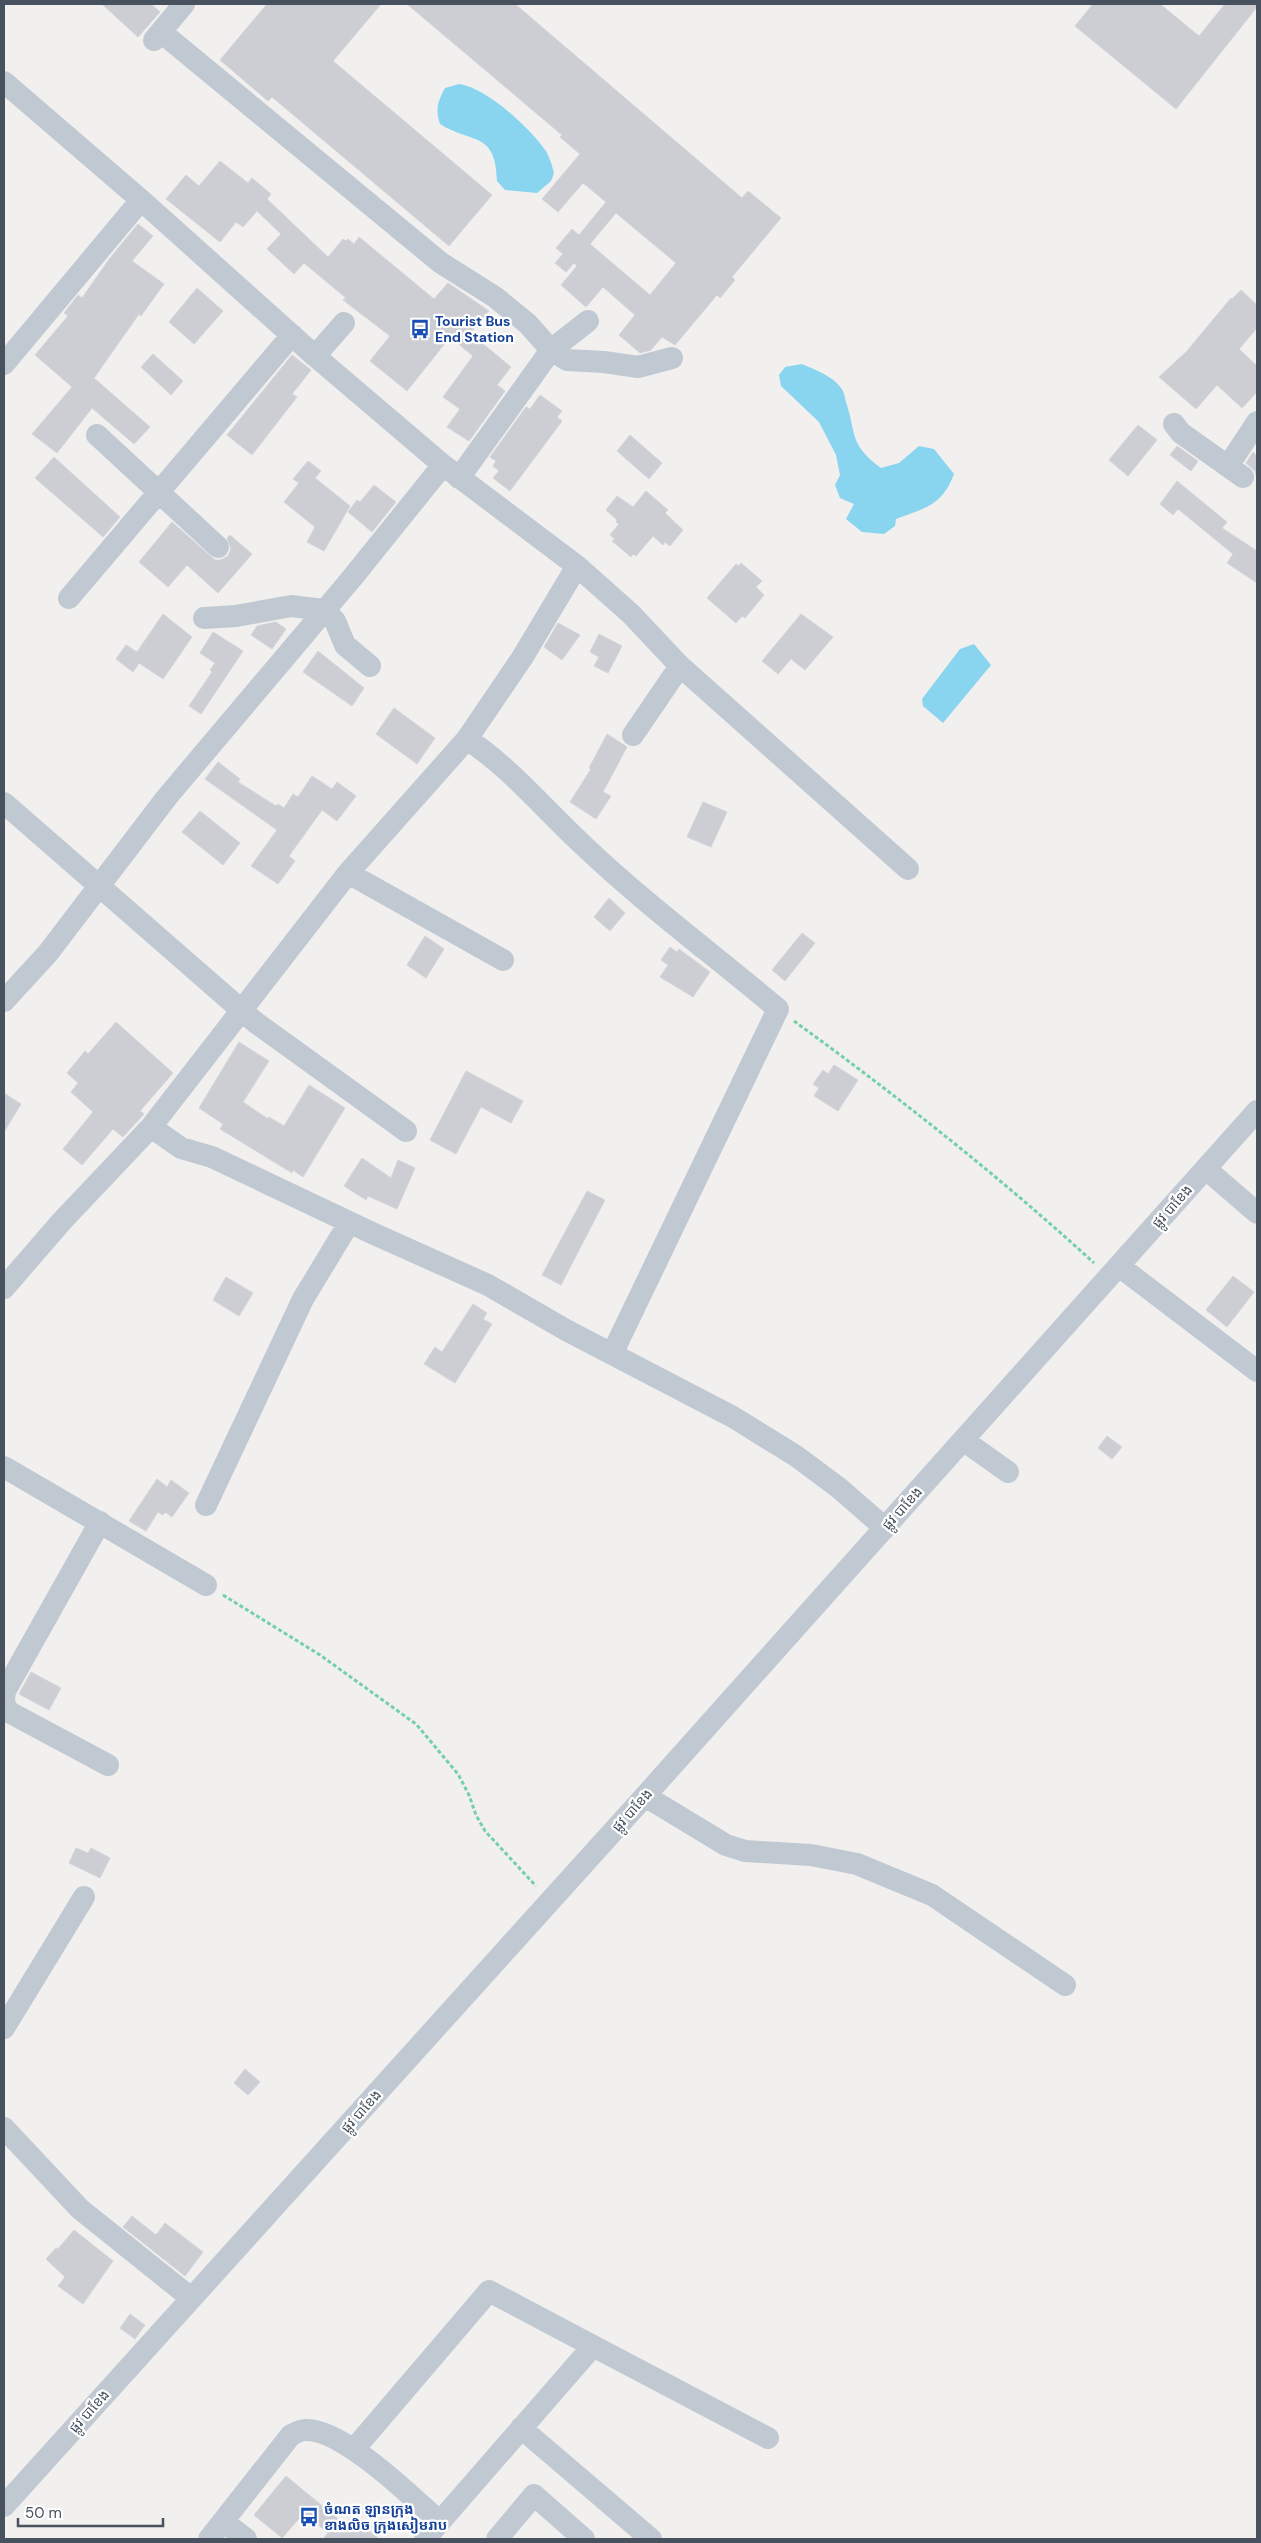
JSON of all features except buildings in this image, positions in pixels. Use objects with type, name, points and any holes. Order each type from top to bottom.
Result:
[{"type":"street","points":[[184,4],[158,36],[441,263],[495,297],[528,324],[551,350],[567,360],[604,362],[638,367],[672,358]]},
{"type":"street","points":[[4,82],[141,200],[315,356],[451,471],[577,566],[631,614],[680,666],[908,869]]},
{"type":"street","points":[[4,364],[141,200]]},
{"type":"street","points":[[4,1001],[48,953],[167,797],[324,610],[451,471],[551,350],[588,321]]},
{"type":"street","points":[[315,356],[344,323]]},
{"type":"street","points":[[69,598],[292,335]]},
{"type":"street","points":[[1174,424],[1181,433],[1235,472],[1257,422]]},
{"type":"street","points":[[97,435],[218,547]]},
{"type":"street","points":[[4,1288],[62,1221],[151,1126],[348,873],[467,740],[522,658],[577,566]]},
{"type":"street","points":[[204,618],[236,616],[291,606],[324,610],[334,621],[345,645],[370,666]]},
{"type":"street","points":[[633,735],[680,666]]},
{"type":"street","points":[[467,740],[513,774],[584,846],[778,1010],[612,1354]]},
{"type":"street","points":[[5,806],[99,885],[255,1022],[406,1131]]},
{"type":"street","points":[[348,873],[503,960]]},
{"type":"street","name":"ផ្លូវ បាខែង","points":[[4,2506],[645,1796],[1257,1111]]},
{"type":"street","points":[[151,1126],[181,1148],[220,1160],[349,1222],[488,1285],[766,1436],[839,1488],[885,1528]]},
{"type":"street","points":[[1206,1169],[1257,1213]]},
{"type":"street","points":[[206,1505],[303,1298],[349,1222]]},
{"type":"street","points":[[1114,1271],[1257,1371]]},
{"type":"street","points":[[963,1440],[1008,1472]]},
{"type":"street","points":[[4,1466],[206,1585]]},
{"type":"street","points":[[4,1699],[5,1691],[100,1522]]},
{"type":"street","points":[[4,1703],[9,1712],[108,1765]]},
{"type":"street","points":[[645,1796],[726,1845],[745,1851],[811,1855],[857,1864],[932,1895],[1065,1985]]},
{"type":"street","points":[[7,2017],[84,1897]]},
{"type":"street","points":[[4,2128],[80,2209],[191,2298]]},
{"type":"street","points":[[355,2448],[489,2291],[768,2438]]},
{"type":"street","points":[[425,2539],[593,2346]]},
{"type":"street","points":[[521,2428],[651,2539]]},
{"type":"street","points":[[209,2539],[291,2435],[305,2430],[355,2448],[440,2522]]},
{"type":"street","points":[[497,2539],[534,2494],[584,2539]]},
{"type":"street","points":[[224,2522],[246,2539]]},
{"type":"path","points":[[778,1010],[878,1083],[1114,1271]]},
{"type":"path","points":[[206,1585],[320,1655],[416,1724],[458,1774],[470,1796],[476,1815],[486,1831],[550,1901]]},
{"type":"water","points":[[459,84],[482,93],[507,110],[530,131],[546,151],[554,173],[551,181],[537,193],[505,190],[497,181],[496,165],[487,146],[480,141],[440,124],[438,119],[439,101],[445,88]]},
{"type":"water","points":[[802,364],[829,377],[842,389],[859,446],[881,468],[899,463],[919,446],[934,449],[954,474],[944,493],[924,508],[896,519],[895,526],[884,534],[862,532],[846,519],[854,504],[840,498],[835,485],[840,475],[836,455],[819,422],[781,386],[779,375],[785,367]]},
{"type":"water","points":[[974,644],[991,665],[943,723],[923,706],[922,699],[960,649]]},
{"type":"place","name":"Tourist Bus End Station","points":[[420,329]]},
{"type":"place","name":"ចំណត ឡានក្រុង ខាងលិច ក្រុងសៀមរាប","points":[[309,2517]]}]
